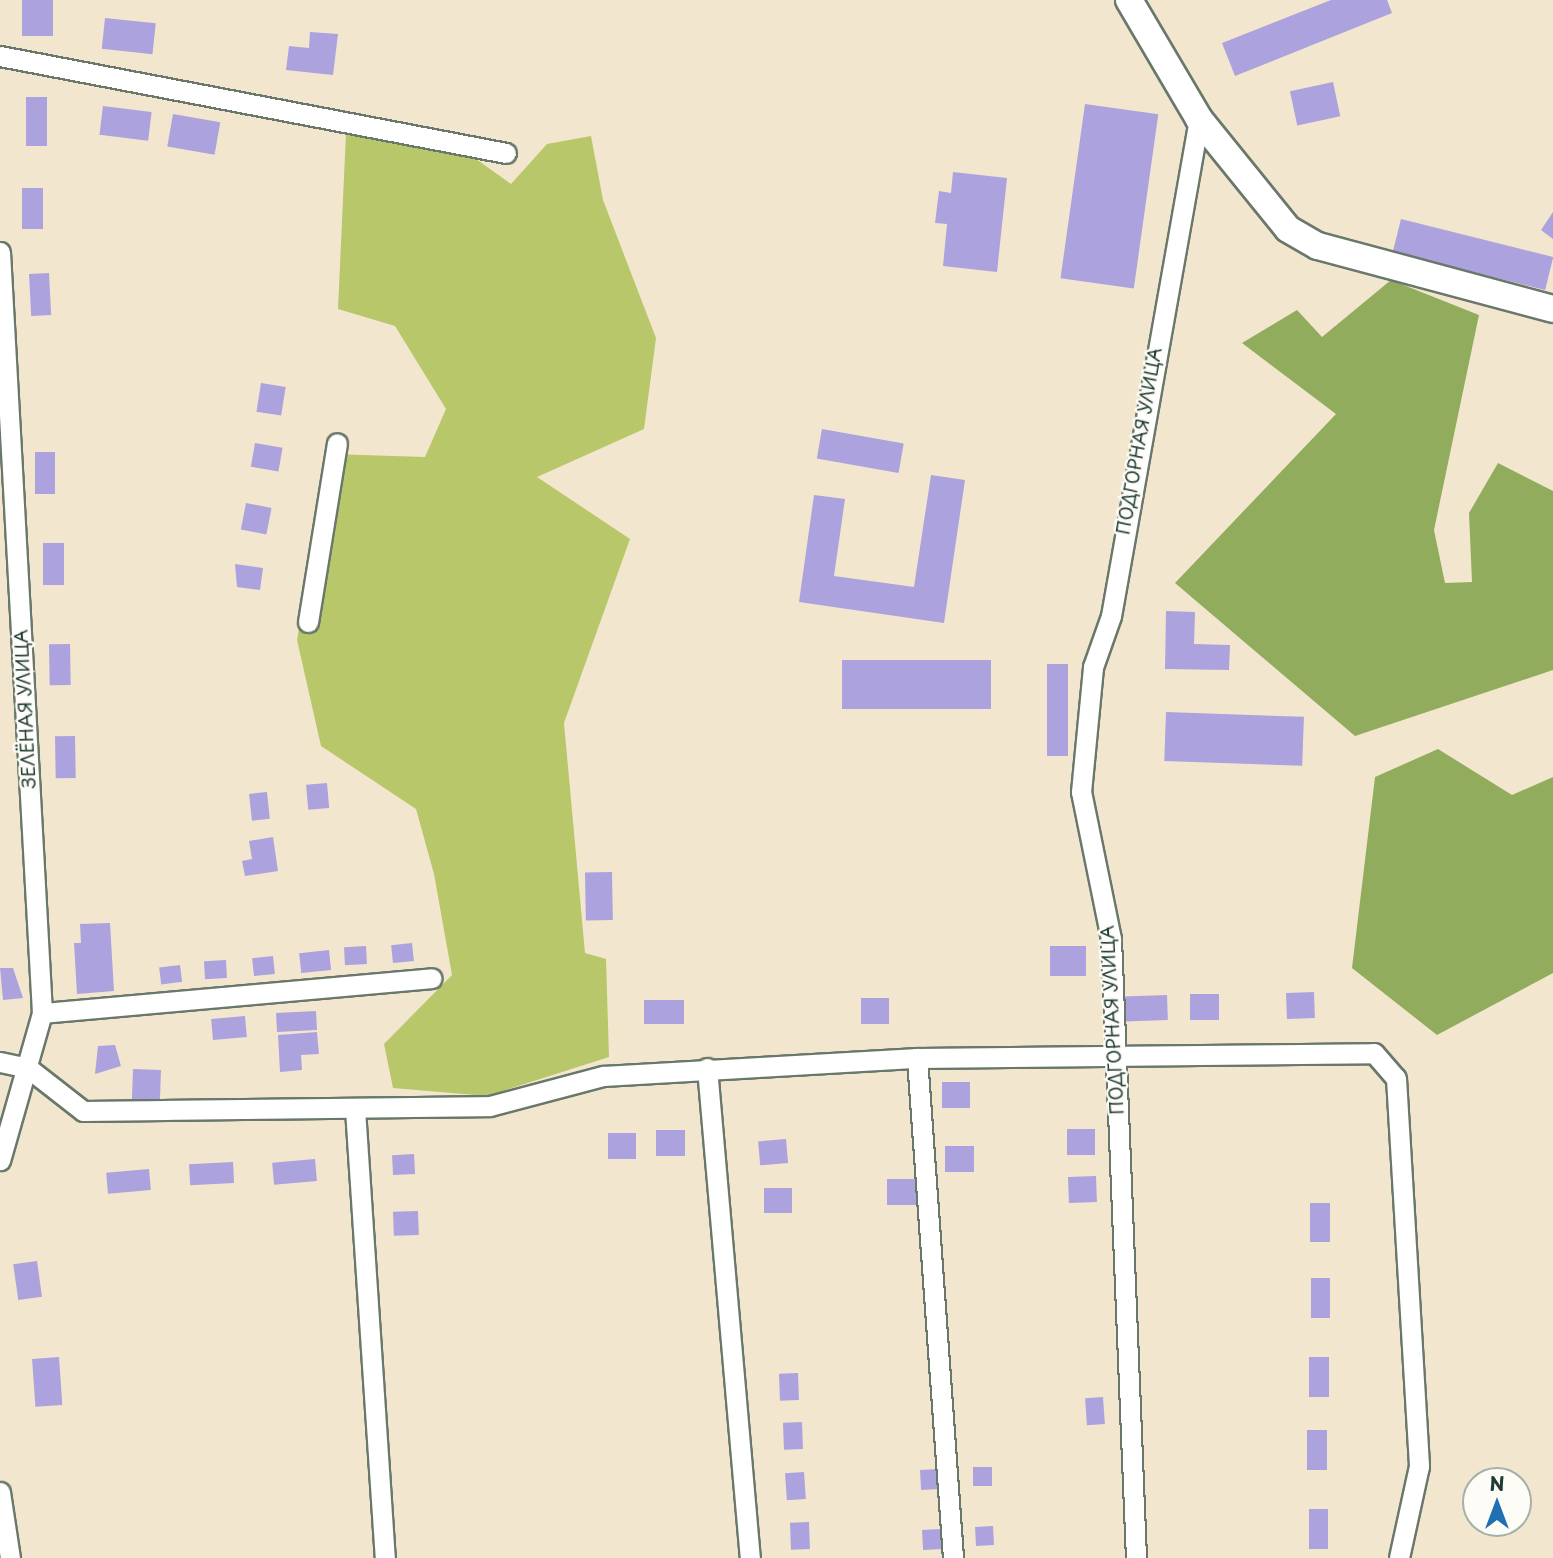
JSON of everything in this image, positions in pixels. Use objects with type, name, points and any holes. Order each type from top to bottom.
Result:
[{"type":"main road","points":[[1129,0],[1199,119],[1267,208],[1318,246],[1553,309]]},
{"type":"street","points":[[0,57],[506,153]]},
{"type":"street","name":"ПОДГОРНАЯ УЛИЦА","points":[[1136,1558],[1111,939],[1081,792],[1093,667],[1111,616],[1199,119]]},
{"type":"street","name":"ЗЕЛЁНАЯ УЛИЦА","points":[[0,252],[42,1013],[0,1160]]},
{"type":"street","points":[[307,622],[337,443]]},
{"type":"street","points":[[42,1013],[431,978]]},
{"type":"street","points":[[0,1062],[28,1068],[83,1111],[490,1106],[603,1076],[918,1058],[1114,1052],[1164,1058],[1353,1049],[1374,1053],[1396,1078],[1419,1466],[1399,1558]]},
{"type":"street","points":[[918,1058],[953,1558]]},
{"type":"street","points":[[707,1068],[750,1558]]},
{"type":"street","points":[[355,1109],[385,1558]]},
{"type":"street","points":[[0,1492],[10,1558]]},
{"type":"green space","points":[[346,133],[469,154],[511,184],[547,144],[591,136],[603,200],[656,338],[644,429],[537,477],[630,539],[564,723],[585,953],[606,959],[609,1057],[487,1096],[393,1088],[384,1044],[452,975],[434,874],[416,809],[321,746],[297,640],[331,454],[425,457],[446,409],[395,326],[338,309]]},
{"type":"green space","points":[[1391,280],[1479,315],[1434,530],[1445,583],[1472,582],[1469,513],[1498,463],[1553,491],[1553,670],[1355,736],[1175,583],[1336,414],[1242,343],[1297,310],[1322,337]]},
{"type":"green space","points":[[1438,749],[1512,795],[1553,777],[1553,973],[1437,1035],[1352,968],[1375,777]]},
{"type":"building","points":[[22,0],[53,0],[53,36],[22,36]]},
{"type":"building","points":[[1331,0],[1387,0],[1392,13],[1235,76],[1222,43]]},
{"type":"building","points":[[105,18],[156,23],[152,54],[102,49]]},
{"type":"building","points":[[310,32],[338,34],[333,75],[286,70],[289,46],[309,48]]},
{"type":"building","points":[[1333,82],[1340,116],[1297,125],[1290,91]]},
{"type":"building","points":[[26,97],[47,97],[47,146],[26,146]]},
{"type":"building","points":[[1085,104],[1158,114],[1134,289],[1061,278]]},
{"type":"building","points":[[103,106],[152,112],[148,141],[99,135]]},
{"type":"building","points":[[173,114],[220,122],[215,155],[167,146]]},
{"type":"building","points":[[953,172],[1007,178],[997,272],[943,266],[947,224],[935,223],[939,191],[951,193]]},
{"type":"building","points":[[22,188],[43,188],[43,229],[22,229]]},
{"type":"building","points":[[1553,212],[1553,239],[1541,230]]},
{"type":"building","points":[[1401,219],[1553,257],[1545,290],[1393,252]]},
{"type":"building","points":[[49,273],[51,315],[31,316],[29,274]]},
{"type":"building","points":[[261,383],[286,387],[281,416],[256,412]]},
{"type":"building","points":[[822,429],[904,443],[899,473],[817,459]]},
{"type":"building","points":[[255,443],[283,448],[278,471],[251,467]]},
{"type":"building","points":[[35,452],[55,452],[55,494],[35,494]]},
{"type":"building","points":[[931,475],[965,480],[944,623],[799,602],[814,495],[845,499],[834,576],[914,587]]},
{"type":"building","points":[[246,503],[272,508],[266,534],[241,530]]},
{"type":"building","points":[[43,543],[64,543],[64,585],[43,585]]},
{"type":"building","points":[[235,564],[263,568],[260,590],[237,587]]},
{"type":"building","points":[[1166,611],[1195,612],[1194,644],[1230,645],[1229,670],[1165,669]]},
{"type":"building","points":[[49,644],[70,644],[71,685],[50,685]]},
{"type":"building","points":[[842,660],[991,660],[991,709],[842,709]]},
{"type":"building","points":[[1047,664],[1068,664],[1068,756],[1047,756]]},
{"type":"building","points":[[1166,712],[1304,717],[1302,766],[1164,761]]},
{"type":"building","points":[[55,736],[75,736],[76,778],[56,778]]},
{"type":"building","points":[[327,783],[329,808],[308,810],[306,785]]},
{"type":"building","points":[[267,792],[270,819],[252,821],[249,794]]},
{"type":"building","points":[[273,837],[278,871],[245,876],[242,861],[252,859],[249,841]]},
{"type":"building","points":[[585,872],[612,872],[613,920],[586,920]]},
{"type":"building","points":[[110,923],[114,991],[77,994],[74,943],[81,943],[80,924]]},
{"type":"building","points":[[412,943],[414,961],[393,963],[391,945]]},
{"type":"building","points":[[366,946],[367,964],[345,965],[344,947]]},
{"type":"building","points":[[1050,946],[1086,946],[1086,976],[1050,976]]},
{"type":"building","points":[[329,950],[331,970],[301,973],[299,953]]},
{"type":"building","points":[[273,956],[275,974],[254,976],[252,958]]},
{"type":"building","points":[[226,960],[227,978],[205,979],[204,961]]},
{"type":"building","points":[[180,965],[182,982],[161,984],[159,968]]},
{"type":"building","points":[[0,968],[13,968],[23,998],[3,1000]]},
{"type":"building","points":[[1314,992],[1315,1018],[1287,1019],[1286,993]]},
{"type":"building","points":[[1190,994],[1219,994],[1219,1020],[1190,1020]]},
{"type":"building","points":[[1167,995],[1168,1020],[1125,1021],[1124,997]]},
{"type":"building","points":[[861,998],[889,998],[889,1024],[861,1024]]},
{"type":"building","points":[[644,1000],[684,1000],[684,1024],[644,1024]]},
{"type":"building","points":[[316,1011],[317,1030],[277,1032],[276,1013]]},
{"type":"building","points":[[245,1016],[247,1037],[213,1040],[211,1019]]},
{"type":"building","points":[[317,1032],[319,1054],[301,1055],[302,1070],[280,1072],[278,1035]]},
{"type":"building","points":[[115,1045],[121,1066],[95,1074],[98,1046]]},
{"type":"building","points":[[133,1069],[161,1070],[160,1100],[132,1099]]},
{"type":"building","points":[[942,1082],[970,1082],[970,1108],[942,1108]]},
{"type":"building","points":[[1067,1129],[1095,1129],[1095,1155],[1067,1155]]},
{"type":"building","points":[[656,1130],[685,1130],[685,1156],[656,1156]]},
{"type":"building","points":[[608,1133],[636,1133],[636,1159],[608,1159]]},
{"type":"building","points":[[786,1139],[788,1163],[760,1165],[758,1141]]},
{"type":"building","points":[[945,1146],[974,1146],[974,1172],[945,1172]]},
{"type":"building","points":[[414,1154],[415,1174],[393,1175],[392,1155]]},
{"type":"building","points":[[315,1159],[317,1181],[274,1185],[272,1163]]},
{"type":"building","points":[[233,1162],[234,1183],[190,1185],[189,1164]]},
{"type":"building","points":[[149,1169],[151,1190],[108,1194],[106,1173]]},
{"type":"building","points":[[1096,1176],[1097,1202],[1069,1203],[1068,1177]]},
{"type":"building","points":[[887,1179],[916,1179],[916,1205],[887,1205]]},
{"type":"building","points":[[764,1188],[792,1188],[792,1213],[764,1213]]},
{"type":"building","points":[[1310,1203],[1330,1203],[1330,1242],[1310,1242]]},
{"type":"building","points":[[418,1211],[419,1235],[394,1236],[393,1212]]},
{"type":"building","points":[[37,1261],[42,1297],[18,1300],[13,1264]]},
{"type":"building","points":[[1311,1278],[1330,1278],[1330,1318],[1311,1318]]},
{"type":"building","points":[[59,1357],[62,1405],[35,1407],[32,1359]]},
{"type":"building","points":[[1309,1357],[1329,1357],[1329,1397],[1309,1397]]},
{"type":"building","points":[[798,1373],[799,1400],[780,1401],[779,1374]]},
{"type":"building","points":[[1103,1397],[1105,1424],[1087,1425],[1085,1398]]},
{"type":"building","points":[[802,1422],[803,1449],[784,1450],[783,1423]]},
{"type":"building","points":[[1307,1430],[1327,1430],[1327,1470],[1307,1470]]},
{"type":"building","points":[[973,1467],[992,1467],[992,1486],[973,1486]]},
{"type":"building","points":[[939,1469],[940,1489],[921,1490],[920,1470]]},
{"type":"building","points":[[804,1472],[806,1499],[787,1500],[785,1473]]},
{"type":"building","points":[[1309,1509],[1328,1509],[1328,1549],[1309,1549]]},
{"type":"building","points":[[809,1522],[810,1549],[791,1550],[790,1523]]},
{"type":"building","points":[[993,1526],[994,1545],[976,1546],[975,1527]]},
{"type":"building","points":[[941,1529],[942,1549],[923,1550],[922,1530]]}]
